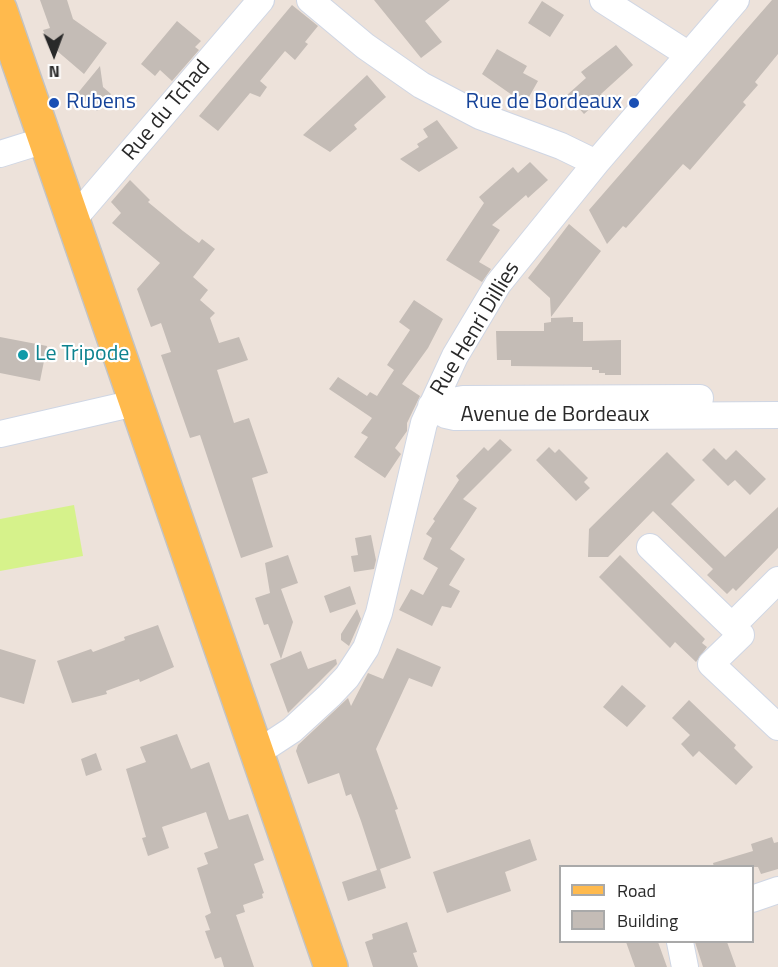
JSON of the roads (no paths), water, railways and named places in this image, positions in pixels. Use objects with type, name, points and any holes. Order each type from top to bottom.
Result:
[{"type":"main road","points":[[0,9],[331,967]]},
{"type":"street","name":"Rue du Tchad","points":[[72,221],[261,0]]},
{"type":"street","points":[[310,0],[365,46],[421,85],[480,116],[570,150],[596,164]]},
{"type":"street","points":[[603,0],[689,55]]},
{"type":"street","name":"Rue Henri Dillies","points":[[257,753],[292,730],[329,696],[347,676],[366,648],[380,613],[415,454],[431,406],[459,348],[498,284],[596,164],[736,0]]},
{"type":"street","points":[[0,154],[45,140]]},
{"type":"street","name":"Avenue de Bordeaux","points":[[431,406],[463,399],[778,398]]},
{"type":"street","points":[[0,434],[135,403]]},
{"type":"street","name":"Avenue de Bordeaux","points":[[431,406],[446,415],[455,417],[778,415]]},
{"type":"street","points":[[650,547],[741,635],[711,664],[778,727]]},
{"type":"street","points":[[732,626],[778,580]]},
{"type":"street","points":[[754,899],[778,890]]},
{"type":"street","points":[[680,943],[685,967]]},
{"type":"place","name":"Rubens","points":[[54,103]]},
{"type":"place","name":"Rue de Bordeaux","points":[[634,103]]},
{"type":"place","name":"Le Tripode","points":[[23,355]]}]
